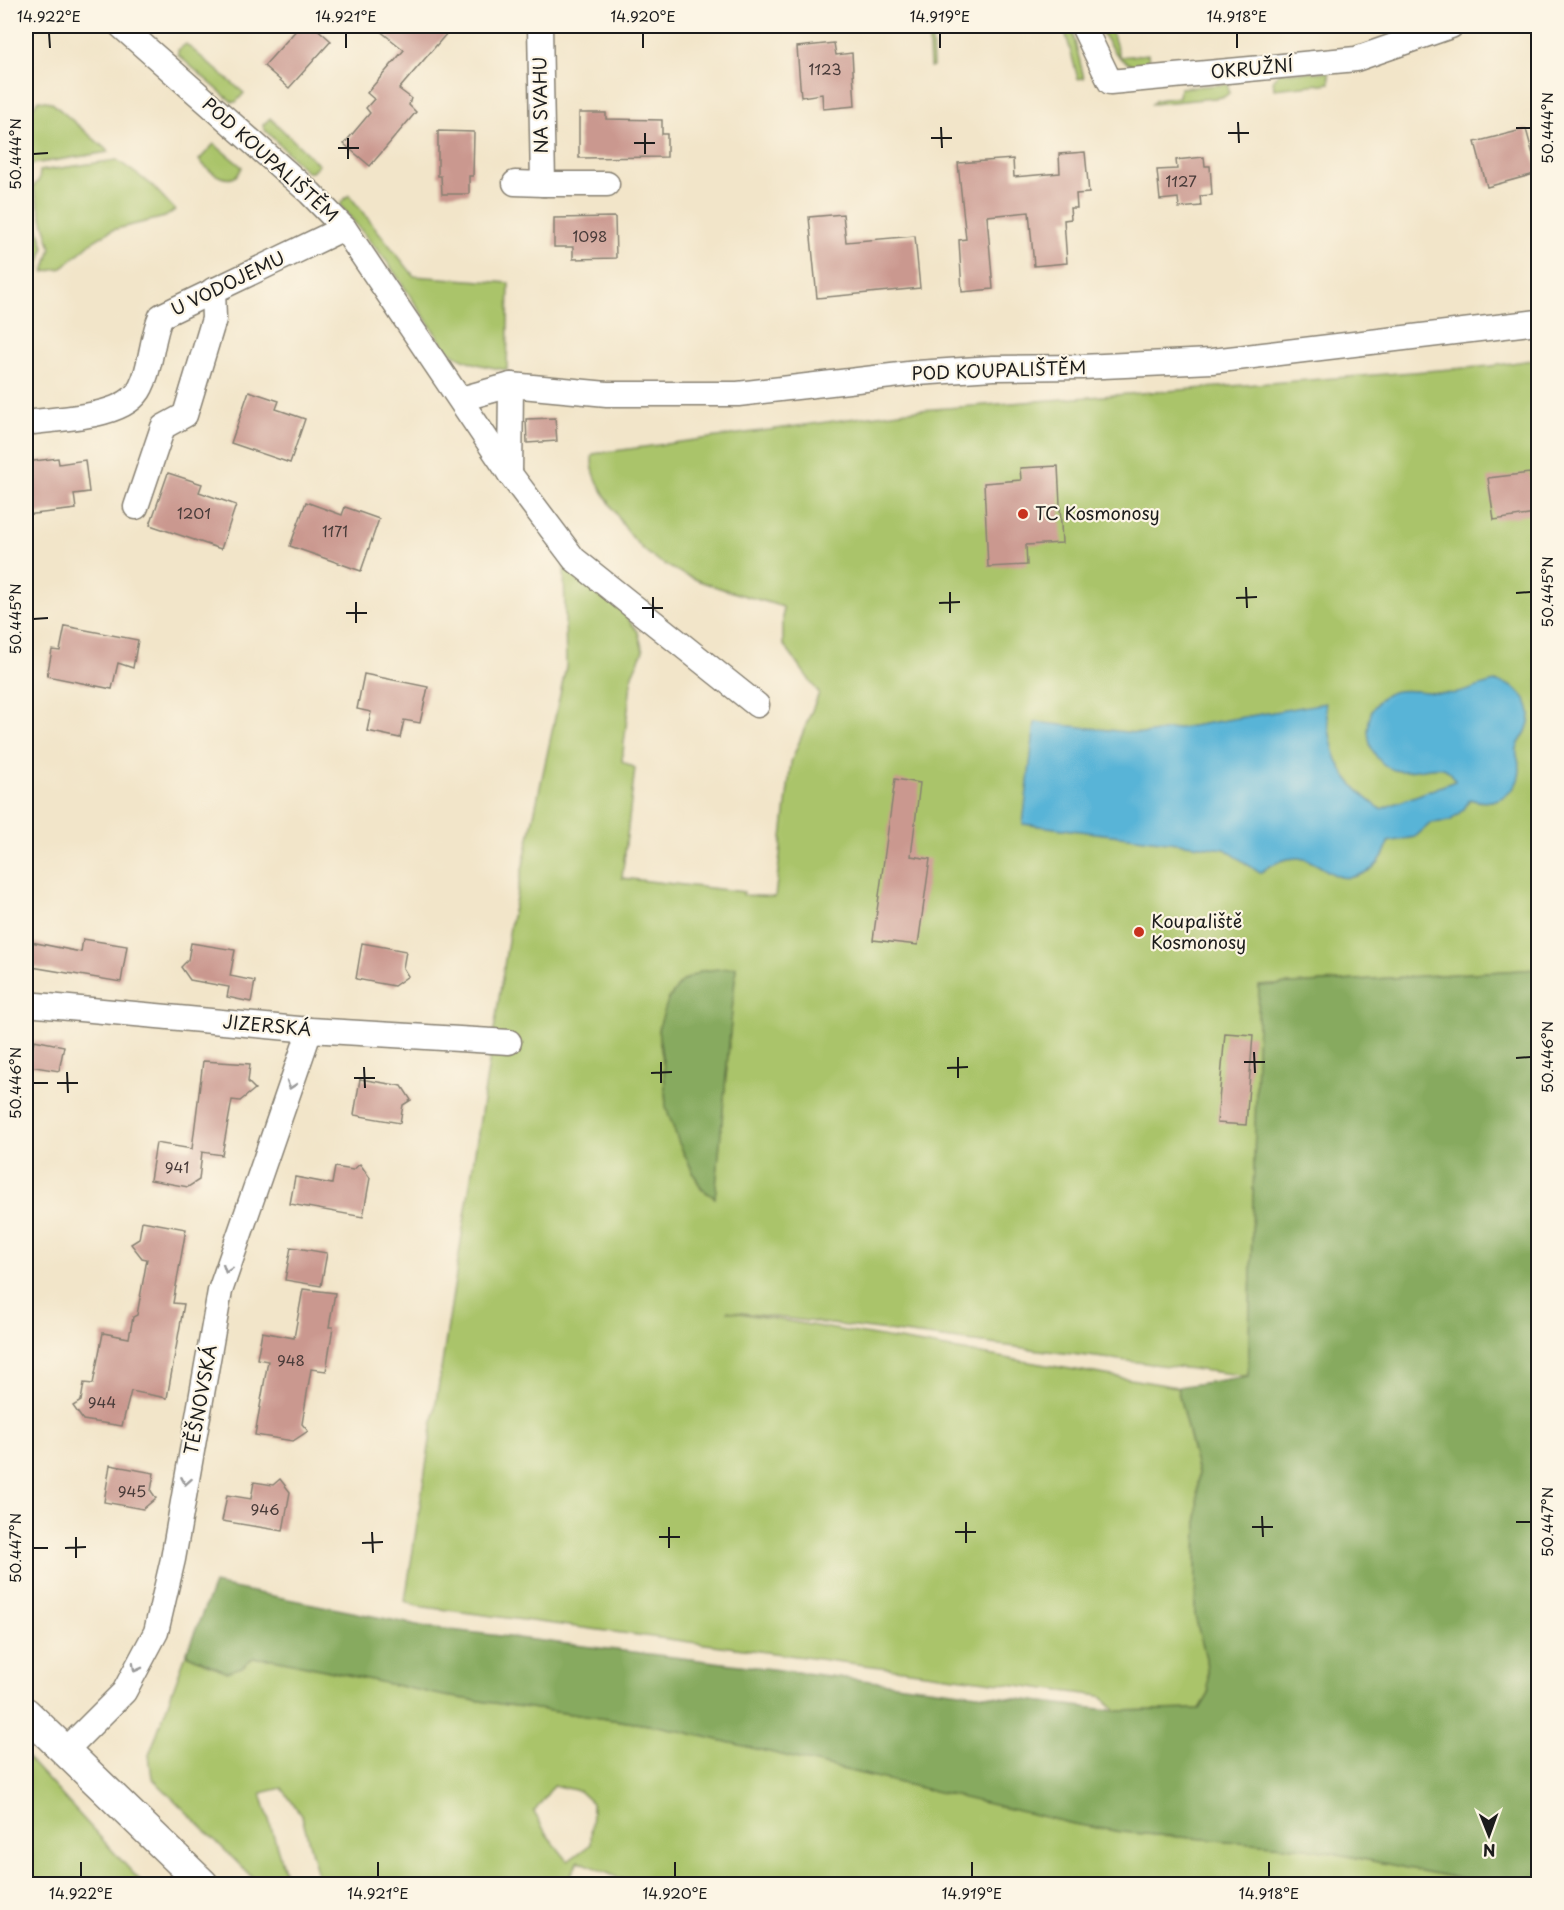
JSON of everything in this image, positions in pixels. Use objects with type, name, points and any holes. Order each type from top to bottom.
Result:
[{"type":"street","name":"POD KOUPALIŠTĚM","points":[[121,26],[310,193],[344,228],[510,474],[574,560],[757,705]]},
{"type":"street","name":"NA SVAHU","points":[[540,26],[543,184]]},
{"type":"street","name":"OKRUŽNÍ","points":[[1083,26],[1110,82],[1356,59],[1451,26]]},
{"type":"street","points":[[515,183],[607,184]]},
{"type":"street","name":"U VODOJEMU","points":[[26,423],[108,411],[126,404],[142,387],[155,329],[161,316],[344,228]]},
{"type":"street","points":[[136,507],[163,427],[185,415],[214,319],[213,290]]},
{"type":"street","name":"POD KOUPALIŠTĚM","points":[[461,399],[511,385],[607,394],[738,394],[917,373],[993,368],[1081,368],[1212,361],[1539,322]]},
{"type":"street","points":[[510,474],[511,385]]},
{"type":"street","name":"JIZERSKÁ","points":[[26,1004],[310,1030],[508,1042]]},
{"type":"street","name":"TĚŠNOVSKÁ","points":[[65,1751],[124,1692],[156,1632],[173,1559],[220,1291],[310,1030]]},
{"type":"street","points":[[26,1713],[203,1884]]},
{"type":"green space","points":[[928,26],[1071,26],[1084,78],[1078,79],[1064,27],[932,32],[933,67],[930,67]]},
{"type":"green space","points":[[1098,26],[1110,26],[1120,57],[1148,54],[1150,68],[1123,61],[1113,50]]},
{"type":"green space","points":[[186,44],[244,93],[236,102],[232,102],[178,55],[178,50]]},
{"type":"green space","points":[[1280,72],[1329,72],[1330,83],[1274,89],[1273,79]]},
{"type":"green space","points":[[1228,84],[1229,93],[1224,97],[1152,104],[1156,100],[1179,97],[1180,88]]},
{"type":"green space","points":[[39,100],[51,102],[109,152],[26,165],[26,114]]},
{"type":"green space","points":[[270,118],[319,165],[312,172],[307,172],[264,129],[263,125]]},
{"type":"green space","points":[[214,144],[242,167],[233,178],[215,174],[199,160]]},
{"type":"green space","points":[[117,160],[152,185],[175,210],[165,217],[112,230],[92,242],[62,268],[44,272],[51,248],[33,187],[39,180],[40,171]]},
{"type":"green space","points":[[26,188],[44,247],[37,274],[26,276]]},
{"type":"green space","points":[[349,195],[414,276],[509,283],[507,370],[465,360],[444,346],[388,263],[341,206],[341,202]]},
{"type":"green space","points":[[1538,359],[1538,969],[1259,986],[1248,1376],[727,1311],[1177,1387],[1198,1473],[1195,1616],[1206,1658],[1209,1694],[1200,1709],[1117,1711],[1100,1696],[417,1606],[405,1601],[511,921],[566,667],[564,564],[623,612],[638,632],[643,651],[632,675],[622,761],[635,768],[622,878],[744,892],[743,895],[775,897],[791,762],[819,693],[783,644],[783,607],[697,580],[650,555],[631,536],[603,493],[594,470],[593,454],[907,411],[1491,366]],"holes":[[[736,967],[715,1198],[701,1189],[679,1143],[666,1107],[664,1068],[658,1030]]]},
{"type":"green space","points":[[736,967],[715,1198],[701,1188],[679,1143],[666,1107],[664,1068],[658,1030],[668,1000],[681,982],[701,971]]},
{"type":"green space","points":[[1538,969],[1538,1884],[1487,1884],[1308,1848],[1122,1832],[1074,1824],[663,1727],[445,1696],[274,1659],[253,1658],[242,1667],[227,1672],[186,1654],[214,1584],[427,1627],[1117,1711],[1200,1709],[1209,1694],[1206,1658],[1195,1616],[1198,1473],[1177,1387],[1248,1376],[1259,986]]},
{"type":"green space","points":[[186,1654],[227,1670],[244,1665],[253,1658],[274,1659],[445,1696],[663,1727],[1074,1824],[1122,1832],[1308,1848],[1487,1884],[633,1884],[579,1861],[565,1884],[320,1884],[302,1816],[282,1788],[261,1793],[288,1884],[259,1884],[152,1778],[149,1755]],"holes":[[[554,1785],[579,1791],[592,1803],[591,1844],[568,1861],[547,1835],[534,1812]]]},
{"type":"green space","points":[[26,1756],[143,1884],[26,1884]]},
{"type":"water","points":[[1497,682],[1519,692],[1528,704],[1530,712],[1527,729],[1517,749],[1519,777],[1510,792],[1487,802],[1470,799],[1464,809],[1450,821],[1431,823],[1415,837],[1388,842],[1378,863],[1372,869],[1356,876],[1347,878],[1339,876],[1309,860],[1299,858],[1278,862],[1260,873],[1225,849],[1023,824],[1035,722],[1145,734],[1325,703],[1334,751],[1339,764],[1354,786],[1381,809],[1455,781],[1449,771],[1440,768],[1393,770],[1382,763],[1372,749],[1368,731],[1371,713],[1378,701],[1387,694],[1398,691],[1457,693]]},
{"type":"building","points":[[300,26],[314,26],[331,41],[289,88],[264,66]]},
{"type":"building","points":[[374,26],[453,26],[399,89],[411,98],[409,105],[416,112],[370,166],[344,144],[370,113],[366,108],[374,99],[367,93],[404,50]]},
{"type":"building","points":[[834,43],[836,55],[852,53],[855,106],[823,109],[822,94],[801,97],[797,47]]},
{"type":"building","points":[[579,113],[606,113],[606,119],[662,120],[662,134],[667,134],[667,157],[579,158]]},
{"type":"building","points":[[1526,129],[1538,173],[1487,187],[1475,142]]},
{"type":"building","points":[[438,131],[474,132],[473,176],[469,176],[469,194],[442,194],[441,176],[438,176]]},
{"type":"building","points":[[1085,152],[1089,193],[1076,194],[1077,208],[1070,208],[1071,219],[1064,220],[1067,263],[1034,266],[1029,212],[987,216],[993,289],[962,292],[959,240],[966,239],[958,163],[1013,159],[1014,177],[1060,173],[1059,154]]},
{"type":"building","points":[[1204,157],[1205,166],[1210,166],[1212,195],[1200,196],[1201,206],[1179,208],[1178,198],[1160,200],[1157,170],[1177,169],[1176,160]]},
{"type":"building","points":[[843,214],[846,242],[915,236],[920,288],[817,298],[809,217]]},
{"type":"building","points":[[615,217],[616,258],[573,259],[573,247],[554,247],[554,218]]},
{"type":"building","points":[[249,391],[279,401],[276,409],[305,419],[290,463],[231,443]]},
{"type":"building","points":[[555,418],[557,441],[527,443],[526,419]]},
{"type":"building","points":[[58,458],[59,464],[85,460],[89,492],[74,494],[76,509],[26,515],[26,462]]},
{"type":"building","name":"TC Kosmonosy","points":[[1058,466],[1062,543],[1026,545],[1027,565],[988,567],[984,483],[1021,480],[1020,468]]},
{"type":"building","points":[[168,473],[202,484],[199,492],[236,505],[221,549],[150,525]]},
{"type":"building","points":[[1530,473],[1535,514],[1494,520],[1488,478]]},
{"type":"building","points":[[306,502],[342,515],[345,507],[379,519],[361,571],[290,546]]},
{"type":"building","points":[[65,626],[138,640],[133,668],[118,663],[112,689],[47,676],[52,650],[60,651]]},
{"type":"building","points":[[364,674],[428,687],[420,723],[404,720],[400,738],[367,731],[371,712],[357,709]]},
{"type":"building","points":[[895,779],[920,783],[911,856],[930,859],[918,945],[873,940]]},
{"type":"building","points":[[83,939],[127,946],[121,982],[26,966],[26,941],[81,952]]},
{"type":"building","points":[[191,943],[235,950],[230,976],[255,981],[251,1002],[227,997],[229,987],[190,980],[181,967],[188,960]]},
{"type":"building","points":[[362,943],[406,951],[403,968],[408,976],[394,986],[356,979]]},
{"type":"building","points":[[1225,1033],[1253,1035],[1246,1125],[1217,1123]]},
{"type":"building","points":[[34,1040],[64,1046],[59,1071],[29,1066]]},
{"type":"building","points":[[203,1061],[250,1064],[248,1082],[255,1089],[240,1101],[232,1100],[222,1155],[202,1152],[199,1180],[188,1187],[150,1180],[156,1143],[192,1149]]},
{"type":"building","points":[[360,1079],[402,1086],[411,1100],[403,1105],[400,1123],[354,1115]]},
{"type":"building","points":[[360,1164],[370,1178],[363,1217],[290,1204],[295,1177],[332,1184],[335,1167],[353,1170]]},
{"type":"building","points":[[142,1221],[186,1229],[173,1303],[184,1304],[167,1398],[131,1391],[122,1426],[83,1420],[73,1406],[81,1401],[84,1383],[93,1384],[103,1333],[129,1338],[133,1317],[137,1315],[147,1259],[142,1258],[131,1244],[139,1239]]},
{"type":"building","points":[[291,1247],[327,1253],[321,1286],[285,1280]]},
{"type":"building","points":[[303,1289],[335,1293],[329,1327],[333,1327],[326,1371],[311,1369],[302,1424],[308,1431],[293,1441],[255,1435],[268,1361],[257,1359],[262,1332],[294,1338]]},
{"type":"building","points":[[110,1465],[154,1473],[151,1491],[156,1498],[143,1509],[104,1502]]},
{"type":"building","points":[[280,1479],[290,1492],[283,1531],[222,1521],[227,1495],[251,1499],[254,1482],[273,1485]]},
{"type":"place","name":"TC Kosmonosy","points":[[1023,514]]},
{"type":"place","name":"Koupaliště Kosmonosy","points":[[1139,932]]}]
